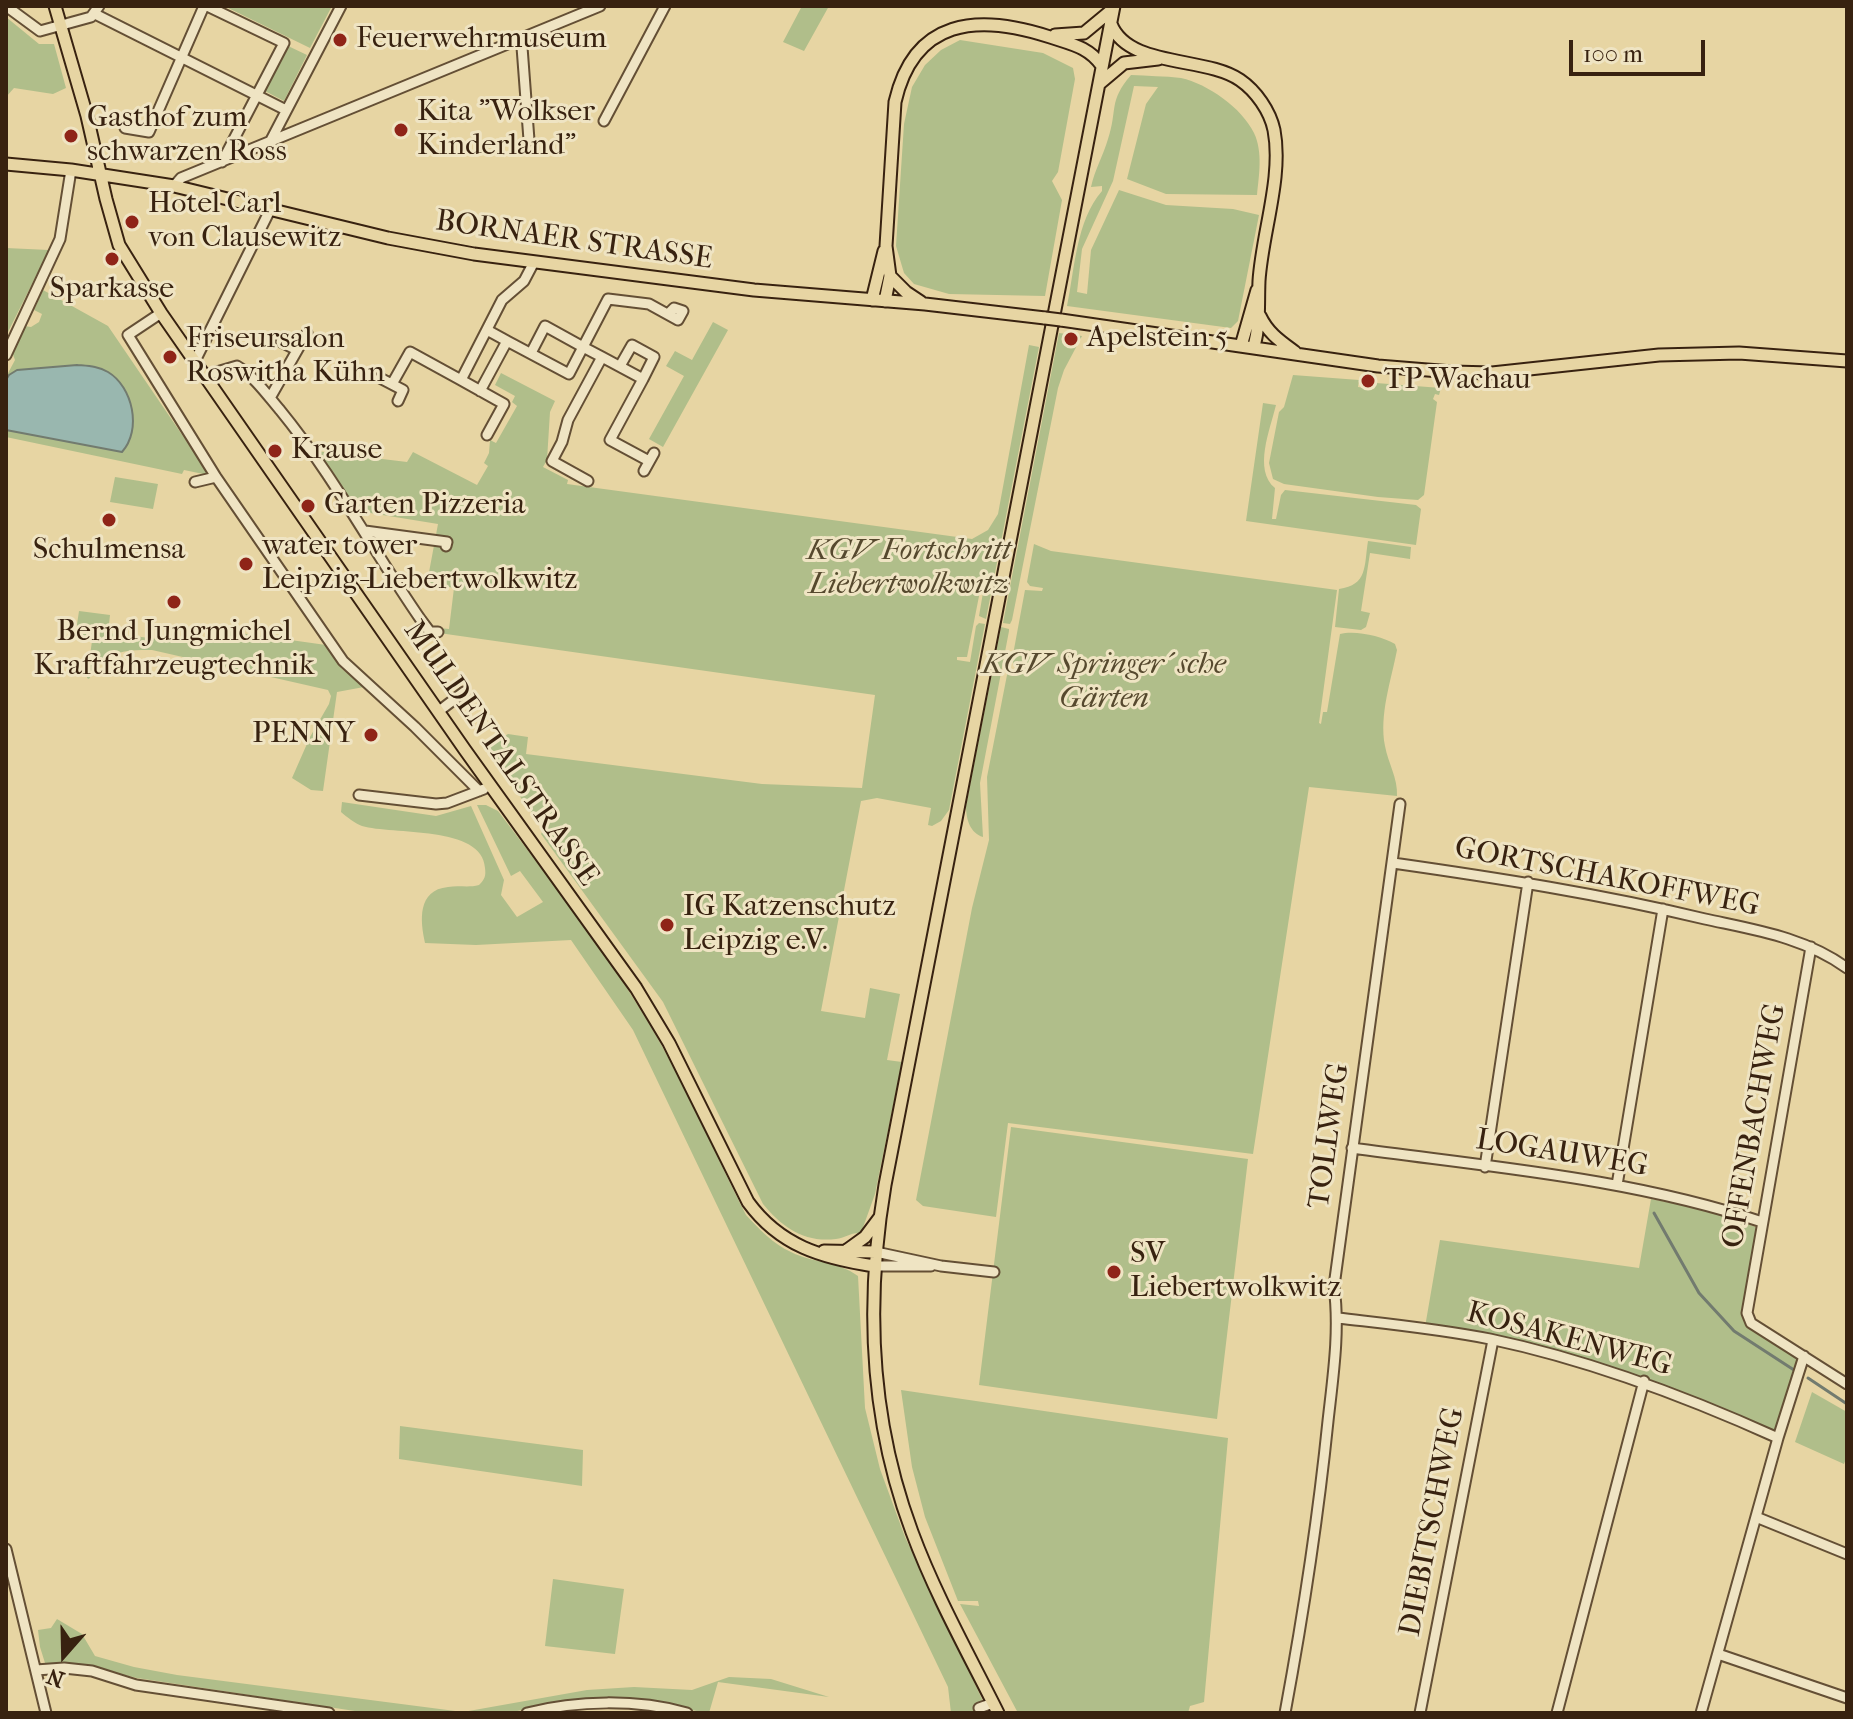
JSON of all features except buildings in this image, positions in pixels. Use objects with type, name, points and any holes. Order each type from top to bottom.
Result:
[{"type":"main road","name":"MULDENTALSTRASSE","points":[[55,6],[119,245],[161,313],[653,1014],[759,1218],[779,1236],[814,1251],[874,1266]]},
{"type":"main road","points":[[995,1708],[921,1554],[890,1460],[878,1402],[874,1266],[880,1217],[1114,7]]},
{"type":"main road","points":[[1042,35],[1084,33],[1114,7]]},
{"type":"main road","points":[[1111,23],[1125,44],[1166,59],[1215,69],[1240,80],[1261,100],[1274,127],[1276,153],[1259,282],[1241,346]]},
{"type":"main road","points":[[872,300],[886,246],[895,102],[900,81],[911,58],[925,43],[960,26],[997,26],[1042,35],[1086,49],[1102,66]]},
{"type":"main road","points":[[1099,84],[1124,63],[1166,59]]},
{"type":"main road","name":"BORNAER STRASSE","points":[[6,164],[71,170],[174,186],[397,240],[534,262],[754,290],[925,304],[1045,318],[1387,367],[1492,373],[1675,355],[1739,353],[1847,361]]},
{"type":"main road","points":[[885,301],[890,276],[886,246]]},
{"type":"main road","points":[[890,276],[906,292],[925,304]]},
{"type":"main road","points":[[1254,347],[1260,316],[1259,282]]},
{"type":"main road","points":[[1260,316],[1275,338],[1299,354]]},
{"type":"main road","points":[[847,1250],[865,1237],[880,1217]]},
{"type":"main road","name":"MULDENTALSTRASSE","points":[[814,1251],[876,1252]]},
{"type":"street","points":[[6,6],[36,30],[61,25],[97,10],[286,110]]},
{"type":"street","points":[[125,128],[149,132],[205,6],[284,43],[222,162]]},
{"type":"street","points":[[270,142],[341,6]]},
{"type":"street","points":[[174,186],[181,178],[600,6]]},
{"type":"street","points":[[604,121],[665,6]]},
{"type":"street","points":[[519,39],[529,140]]},
{"type":"street","points":[[6,355],[60,239],[71,170]]},
{"type":"street","points":[[194,363],[270,210]]},
{"type":"street","points":[[461,380],[502,300],[524,281],[534,262]]},
{"type":"street","points":[[487,330],[569,374],[608,299],[649,304],[668,314]]},
{"type":"street","points":[[161,313],[128,335],[216,477],[343,661],[424,735],[479,791]]},
{"type":"street","points":[[531,353],[545,326],[643,379]]},
{"type":"street","points":[[270,398],[307,333]]},
{"type":"street","points":[[480,391],[507,341]]},
{"type":"street","points":[[281,342],[297,350]]},
{"type":"street","points":[[620,366],[632,345],[654,357],[610,440],[652,457],[644,471]]},
{"type":"street","points":[[392,384],[410,352],[504,404],[487,435]]},
{"type":"street","points":[[588,481],[552,461],[562,442],[568,420],[602,357]]},
{"type":"street","points":[[203,376],[237,366],[270,398],[294,427],[365,531],[409,604],[434,632]]},
{"type":"street","points":[[380,378],[403,390],[398,401]]},
{"type":"street","points":[[195,482],[216,477]]},
{"type":"street","points":[[365,531],[447,542],[446,546]]},
{"type":"street","points":[[439,711],[464,692]]},
{"type":"street","points":[[359,795],[436,804],[447,803],[490,785]]},
{"type":"street","name":"TOLLWEG","points":[[1285,1713],[1325,1454],[1338,1318],[1334,1286],[1400,804]]},
{"type":"street","name":"GORTSCHAKOFFWEG","points":[[1393,863],[1528,882],[1663,909],[1800,941],[1847,968]]},
{"type":"street","points":[[1485,1167],[1528,882]]},
{"type":"street","points":[[1617,1185],[1663,909]]},
{"type":"street","name":"OFFENBACHWEG","points":[[1804,1356],[1751,1323],[1747,1313],[1811,947]]},
{"type":"street","name":"LOGAUWEG","points":[[1352,1148],[1617,1185],[1705,1203],[1762,1222]]},
{"type":"street","name":"MULDENTALSTRASSE","points":[[876,1252],[941,1266],[994,1272]]},
{"type":"street","name":"MULDENTALSTRASSE","points":[[874,1266],[941,1266]]},
{"type":"street","name":"KOSAKENWEG","points":[[1338,1318],[1493,1340],[1644,1381],[1778,1438]]},
{"type":"street","name":"DIEBITSCHWEG","points":[[1420,1713],[1493,1340]]},
{"type":"street","points":[[1701,1713],[1804,1356],[1847,1384]]},
{"type":"street","points":[[1557,1713],[1644,1381]]},
{"type":"street","points":[[1756,1517],[1847,1554]]},
{"type":"street","points":[[6,1549],[46,1713]]},
{"type":"street","points":[[1718,1654],[1847,1698]]},
{"type":"street","points":[[36,1670],[64,1668],[92,1671],[136,1685],[329,1713]]},
{"type":"street","points":[[527,1713],[640,1705],[687,1713]]},
{"type":"street","points":[[979,1708],[995,1708]]},
{"type":"green space","points":[[224,6],[332,6],[310,48]]},
{"type":"green space","points":[[802,6],[829,6],[804,51],[783,42]]},
{"type":"green space","points":[[6,17],[39,44],[54,44],[66,88],[53,94],[14,88],[6,97]]},
{"type":"green space","points":[[960,40],[1043,53],[1073,68],[1075,79],[1058,172],[1052,181],[1062,200],[1045,296],[949,294],[914,284],[904,273],[896,246],[904,124],[912,87],[925,65],[941,50]]},
{"type":"green space","points":[[286,45],[307,55],[284,101],[263,90]]},
{"type":"green space","points":[[1131,75],[1191,81],[1213,91],[1233,106],[1249,124],[1257,140],[1260,164],[1257,195],[1166,194],[1127,179],[1146,104],[1158,87],[1134,86],[1113,181],[1082,249],[1077,292],[1087,294],[1091,250],[1119,190],[1166,205],[1233,209],[1259,215],[1238,321],[1231,328],[1067,306],[1082,231],[1093,203],[1102,191],[1102,186],[1091,187],[1111,129],[1116,99]]},
{"type":"green space","points":[[6,248],[49,250],[6,336]]},
{"type":"green space","points":[[43,290],[108,326],[204,467],[209,468],[208,475],[184,470],[182,474],[6,437],[6,377],[15,360],[12,352],[24,326],[31,327],[39,322],[42,314],[34,310]]},
{"type":"green space","points":[[713,322],[728,330],[663,447],[649,439],[684,376],[666,366],[675,351],[692,360]]},
{"type":"green space","points":[[1059,333],[1082,336],[1058,388],[1012,620],[1010,624],[1003,623]]},
{"type":"green space","name":"KGV Fortschritt Liebertwolkwitz","points":[[1029,345],[1039,347],[986,619],[979,616],[985,581],[969,576],[969,580],[981,586],[967,657],[957,657],[957,660],[970,662],[976,626],[985,624],[949,810],[941,821],[932,826],[928,825],[931,808],[877,798],[861,801],[821,1011],[865,1018],[870,988],[900,994],[887,1060],[902,1062],[875,1194],[861,1233],[824,1240],[804,1236],[778,1220],[763,1204],[663,1002],[541,834],[544,829],[484,748],[508,734],[528,737],[526,754],[762,784],[862,788],[875,695],[439,633],[439,628],[449,629],[454,588],[427,583],[438,524],[358,511],[316,451],[407,462],[413,452],[477,485],[488,466],[484,463],[490,440],[496,443],[517,406],[512,402],[515,396],[495,385],[501,373],[555,401],[550,412],[547,460],[543,467],[568,480],[567,484],[972,539],[988,530],[998,514]]},
{"type":"green space","points":[[1293,375],[1359,380],[1358,387],[1374,389],[1376,383],[1441,388],[1439,395],[1435,394],[1433,399],[1437,402],[1424,495],[1418,500],[1378,497],[1284,484],[1273,479],[1269,463],[1279,412],[1284,407]]},
{"type":"green space","points":[[1263,403],[1276,405],[1264,460],[1268,480],[1275,488],[1272,519],[1276,519],[1285,490],[1416,505],[1421,509],[1416,545],[1246,521]]},
{"type":"green space","points":[[115,477],[158,484],[153,509],[110,502]]},
{"type":"green space","points":[[1368,541],[1411,547],[1410,559],[1370,553],[1361,611],[1370,613],[1366,627],[1361,630],[1335,627],[1339,589],[1360,579]]},
{"type":"green space","name":"KGV Springer´sche Gärten","points":[[1034,544],[1051,551],[1337,590],[1319,723],[1323,712],[1327,712],[1340,634],[1368,634],[1395,644],[1397,650],[1386,698],[1384,734],[1397,796],[1309,787],[1253,1154],[1008,1123],[996,1217],[923,1206],[916,1200],[972,908],[989,840],[987,777],[1008,670],[1019,671],[1020,668],[1014,666],[1012,660],[1025,590],[1042,591],[1043,588],[1030,586],[1027,582]]},
{"type":"green space","points":[[79,611],[110,615],[108,633],[200,644],[208,640],[212,629],[326,645],[342,669],[364,687],[337,692],[323,791],[311,790],[292,778],[329,704],[331,696],[328,690],[152,650],[116,654],[102,663],[89,679],[92,641],[75,638]]},
{"type":"green space","points":[[1001,627],[1009,631],[980,783],[983,837],[970,825],[966,806]]},
{"type":"green space","points":[[342,802],[436,816],[471,806],[504,880],[501,895],[517,917],[543,902],[520,871],[511,876],[477,805],[486,805],[498,811],[590,933],[640,1009],[682,1085],[746,1215],[784,1249],[842,1267],[858,1276],[865,1408],[880,1469],[905,1537],[982,1699],[980,1712],[988,1713],[951,1713],[948,1687],[633,1030],[571,940],[476,945],[425,943],[422,916],[426,900],[438,889],[479,885],[485,873],[480,854],[453,838],[362,826],[341,812]]},
{"type":"green space","name":"SV Liebertwolkwitz","points":[[1011,1127],[1248,1159],[1217,1419],[979,1385]]},
{"type":"green space","points":[[1651,1199],[1702,1209],[1756,1227],[1742,1313],[1746,1322],[1800,1359],[1776,1433],[1643,1378],[1425,1327],[1440,1240],[1639,1268]]},
{"type":"green space","points":[[901,1390],[1228,1438],[1204,1702],[1190,1706],[1188,1713],[1018,1713],[960,1604],[979,1606],[978,1601],[958,1601],[925,1517],[912,1467]]},
{"type":"green space","points":[[1812,1392],[1847,1412],[1847,1456],[1844,1464],[1795,1442]]},
{"type":"green space","points":[[400,1426],[583,1450],[582,1486],[399,1459]]},
{"type":"green space","points":[[553,1579],[624,1589],[615,1654],[545,1646]]},
{"type":"green space","points":[[57,1619],[82,1634],[95,1656],[134,1667],[463,1712],[587,1690],[634,1687],[692,1690],[729,1677],[771,1679],[829,1697],[718,1682],[709,1713],[637,1701],[586,1700],[559,1702],[508,1713],[368,1713],[137,1678],[96,1668],[45,1663],[38,1630],[51,1628]]},
{"type":"water","points":[[77,365],[104,370],[124,388],[133,421],[132,432],[122,452],[6,430],[6,380],[9,375],[17,370]]},
{"type":"waterway","points":[[1654,1213],[1699,1293],[1734,1331],[1794,1370]]},
{"type":"waterway","points":[[1808,1378],[1847,1404]]},
{"type":"place","name":"Feuerwehrmuseum","points":[[340,40]]},
{"type":"place","name":"Kita \"Wolkser Kinderland\"","points":[[401,130]]},
{"type":"place","name":"Gasthof zum schwarzen Ross","points":[[71,136]]},
{"type":"place","name":"Hotel Carl von Clausewitz","points":[[132,222]]},
{"type":"place","name":"Sparkasse","points":[[112,259]]},
{"type":"place","name":"Apelstein 5","points":[[1071,339]]},
{"type":"place","name":"Friseursalon Roswitha Kühn","points":[[170,357]]},
{"type":"place","name":"TP Wachau","points":[[1368,381]]},
{"type":"place","name":"Krause","points":[[275,451]]},
{"type":"place","name":"Garten Pizzeria","points":[[308,506]]},
{"type":"place","name":"Schulmensa","points":[[109,520]]},
{"type":"place","name":"water tower Leipzig-Liebertwolkwitz","points":[[246,564]]},
{"type":"place","name":"Bernd Jungmichel Kraftfahrzeugtechnik","points":[[174,602]]},
{"type":"place","name":"PENNY","points":[[371,735]]},
{"type":"place","name":"IG Katzenschutz Leipzig e.V.","points":[[667,925]]},
{"type":"place","name":"SV Liebertwolkwitz","points":[[1114,1272]]}]
